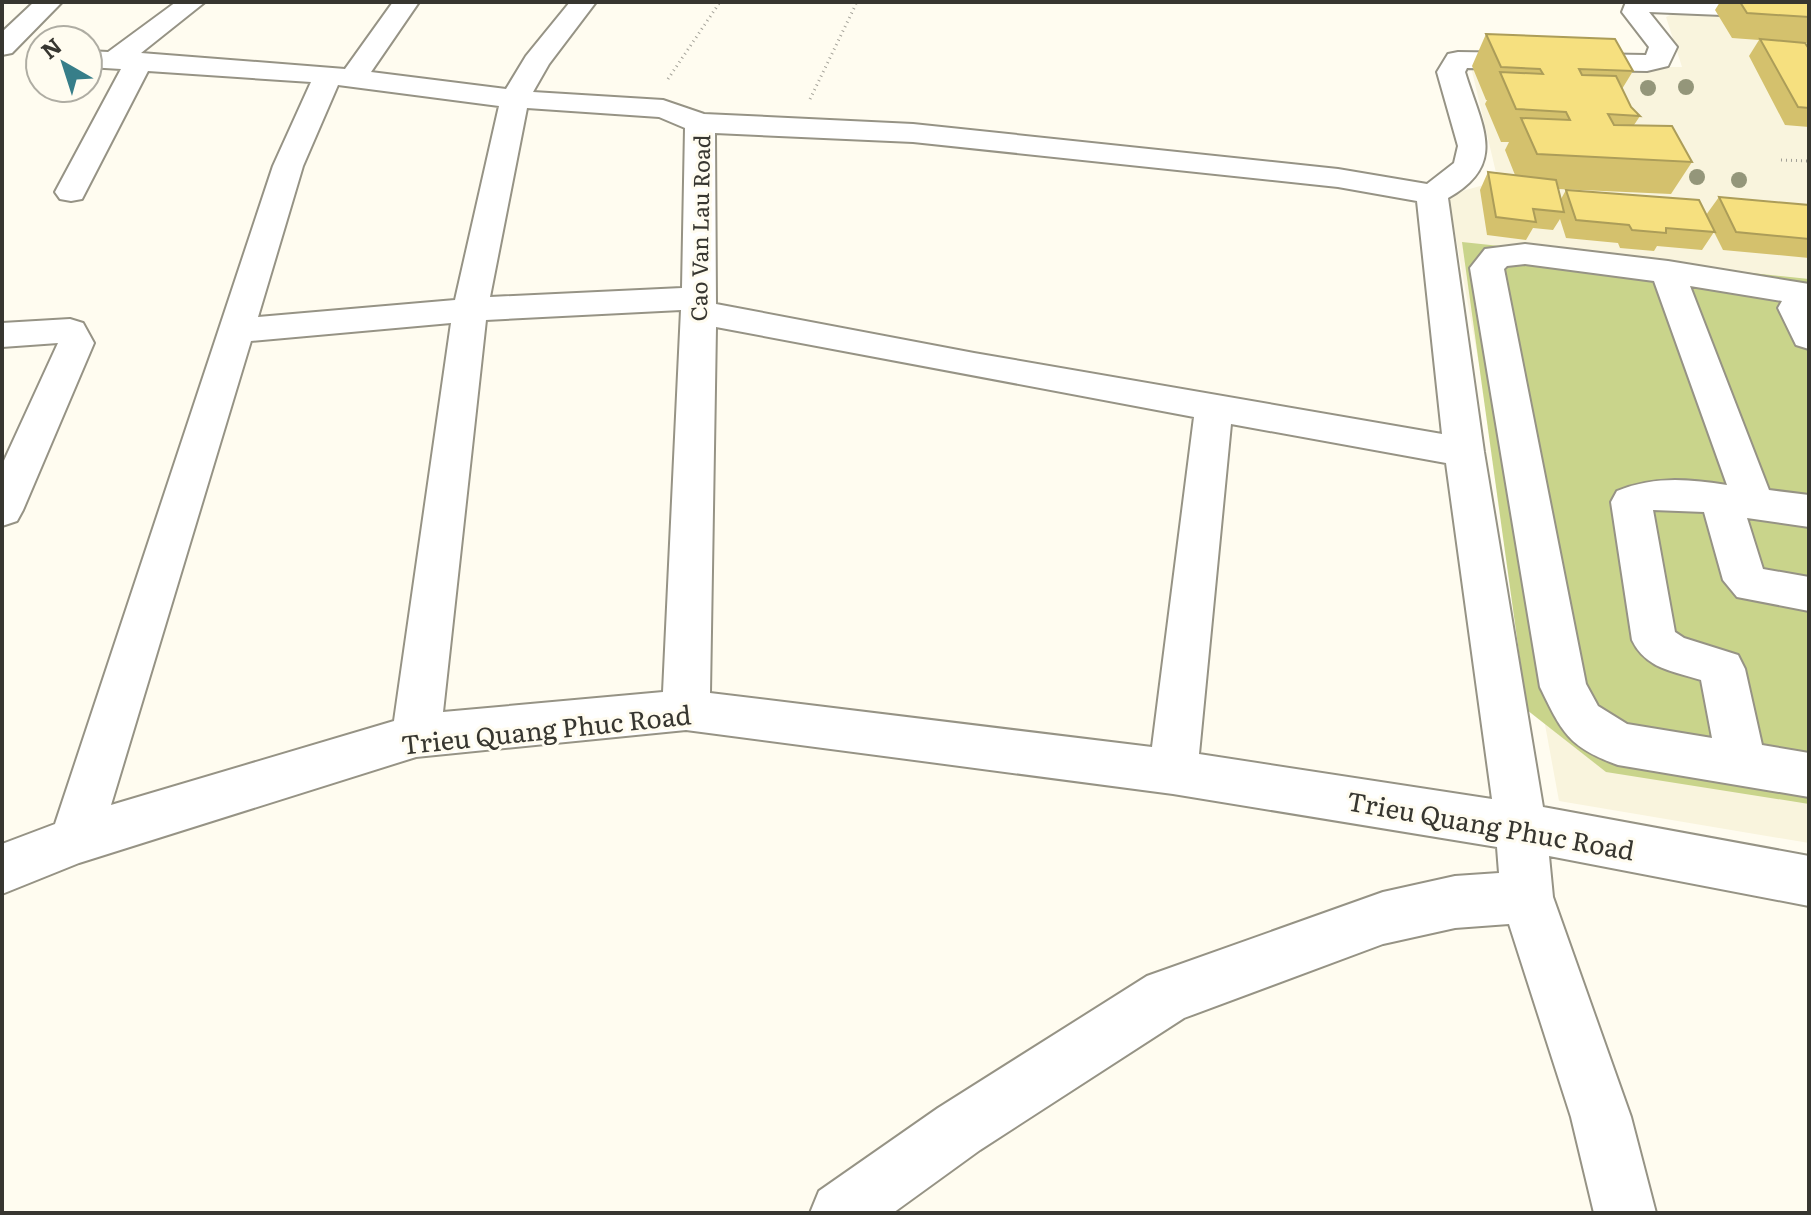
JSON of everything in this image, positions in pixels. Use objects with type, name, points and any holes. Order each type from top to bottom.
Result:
[{"type":"street","points":[[10,52],[49,2]]},
{"type":"street","points":[[71,192],[102,128],[114,60],[192,2]]},
{"type":"street","points":[[75,840],[288,166],[341,77],[406,2]]},
{"type":"street","points":[[416,736],[470,310],[515,99],[536,62],[583,2]]},
{"type":"street","points":[[700,123],[913,133],[1338,178],[1432,194],[1450,184],[1469,166],[1473,146],[1451,72],[1458,60],[1647,63],[1658,60],[1663,47],[1635,12],[1636,7],[1658,3],[1722,7]]},
{"type":"street","name":"Cao Van Lau Road","points":[[114,60],[341,77],[515,99],[653,109],[700,123],[699,305],[686,710]]},
{"type":"street","points":[[1432,194],[1464,452],[1521,827],[1527,897],[1601,1117],[1625,1213]]},
{"type":"street","points":[[1809,296],[1668,272],[1525,254],[1497,256],[1487,268],[1563,687],[1581,721],[1618,744],[1809,775]]},
{"type":"street","points":[[1668,272],[1737,501],[1745,580],[1752,585],[1809,594]]},
{"type":"street","points":[[1809,296],[1795,308],[1809,337]]},
{"type":"street","points":[[235,331],[470,310],[699,305],[1214,408],[1464,452]]},
{"type":"street","points":[[2,335],[70,331],[76,343],[2,510]]},
{"type":"street","points":[[1173,772],[1214,408]]},
{"type":"street","points":[[1742,764],[1722,669],[1707,660],[1663,651],[1654,640],[1631,502],[1646,495],[1672,493],[1809,511]]},
{"type":"street","name":"Trieu Quang Phuc Road","points":[[2,869],[75,840],[416,736],[686,710],[1173,772],[1521,827],[1809,881]]},
{"type":"street","points":[[841,1213],[959,1129],[1167,996],[1383,918],[1455,902],[1527,897]]},
{"type":"path","points":[[653,109],[675,65],[720,2]]},
{"type":"path","points":[[803,127],[819,75],[856,4]]},
{"type":"path","points":[[1781,160],[1809,161]]},
{"type":"shaded area","points":[[1696,2],[1809,2],[1809,843],[1559,801],[1448,195],[1498,181],[1471,67],[1682,67],[1666,17]]},
{"type":"green space","points":[[1462,242],[1809,279],[1809,804],[1606,772],[1527,710]]},
{"type":"building","points":[[1740,2],[1809,2],[1809,17],[1747,13]]},
{"type":"building","points":[[1486,34],[1615,39],[1633,71],[1579,69],[1582,75],[1616,76],[1631,107],[1640,116],[1608,114],[1614,125],[1672,126],[1692,162],[1537,154],[1521,118],[1570,120],[1566,112],[1516,109],[1500,72],[1543,74],[1540,69],[1501,67]]},
{"type":"building","points":[[1760,39],[1805,43],[1809,49],[1809,108],[1798,107]]},
{"type":"building","points":[[1488,172],[1556,180],[1564,212],[1533,209],[1536,222],[1496,217]]},
{"type":"building","points":[[1566,190],[1699,200],[1715,232],[1666,228],[1666,233],[1632,230],[1629,225],[1576,220]]},
{"type":"building","points":[[1719,197],[1809,205],[1809,239],[1736,232]]}]
